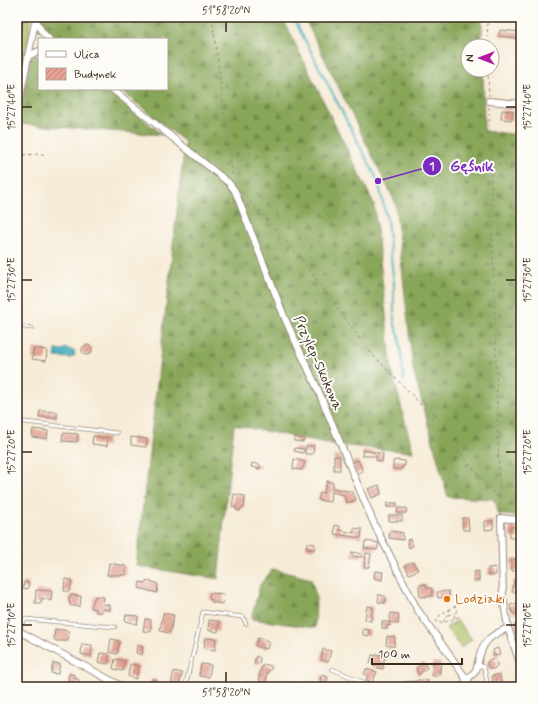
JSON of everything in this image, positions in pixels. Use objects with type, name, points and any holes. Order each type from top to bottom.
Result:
[{"type":"street","points":[[34,20],[48,38]]},
{"type":"street","points":[[17,112],[34,20]]},
{"type":"street","points":[[28,56],[38,51]]},
{"type":"street","name":"Przylep-Skokowa","points":[[113,90],[237,190],[286,321],[318,390],[375,526],[417,609],[472,687]]},
{"type":"street","points":[[489,101],[521,104]]},
{"type":"street","points":[[521,520],[501,518],[503,597],[508,628],[521,666]]},
{"type":"street","points":[[463,687],[467,678],[475,670],[486,641],[494,634],[508,628]]},
{"type":"street","points":[[17,630],[123,687]]},
{"type":"lane","points":[[17,326],[32,328]]},
{"type":"lane","points":[[17,421],[117,433]]},
{"type":"lane","points":[[186,687],[203,612],[243,617],[246,624]]},
{"type":"lane","points":[[17,630],[25,619],[115,627]]},
{"type":"lane","points":[[477,664],[484,667],[488,687]]},
{"type":"lane","points":[[332,669],[375,687]]},
{"type":"path","points":[[21,34],[24,17]]},
{"type":"path","points":[[212,17],[237,190],[300,257],[368,350],[415,398],[500,501]]},
{"type":"path","points":[[487,17],[488,38]]},
{"type":"path","points":[[488,78],[492,163],[495,347],[501,518]]},
{"type":"path","points":[[17,155],[44,154]]},
{"type":"path","points":[[492,163],[521,165]]},
{"type":"path","points":[[454,618],[457,608],[455,606],[451,607],[437,618],[437,623],[442,623],[460,616]]},
{"type":"path","points":[[442,623],[448,615],[451,607]]},
{"type":"path","points":[[448,615],[455,613]]},
{"type":"green space","points":[[25,17],[30,17],[29,34],[17,96],[17,39],[19,36],[22,36]]},
{"type":"green space","points":[[39,17],[282,17],[374,204],[392,371],[413,452],[337,445],[234,425],[218,579],[136,566],[185,142],[120,90],[168,90],[168,38],[55,38]]},
{"type":"green space","points":[[304,17],[482,17],[482,38],[460,38],[460,78],[483,78],[484,131],[521,135],[521,517],[498,514],[496,503],[492,499],[448,497],[413,369],[395,202]]},
{"type":"green space","points":[[38,55],[38,90],[106,90],[163,135],[18,124],[31,56]]},
{"type":"green space","points":[[273,569],[311,579],[316,596],[315,628],[251,619],[260,585]]},
{"type":"green space","points":[[457,620],[472,639],[461,648],[446,628]]},
{"type":"water","points":[[66,348],[74,351],[75,355],[71,358],[55,357],[56,350]]},
{"type":"building","points":[[17,17],[22,18],[18,41],[17,41]]},
{"type":"building","points":[[500,30],[521,32],[521,39],[499,36]]},
{"type":"building","points":[[502,110],[513,111],[512,120],[501,119]]},
{"type":"building","points":[[85,345],[89,345],[91,346],[91,354],[85,355],[82,352],[82,348]]},
{"type":"building","points":[[34,348],[47,350],[46,361],[32,359]]},
{"type":"building","points":[[40,411],[57,412],[57,418],[39,417]]},
{"type":"building","points":[[33,429],[48,431],[47,439],[32,437]]},
{"type":"building","points":[[63,433],[78,434],[77,442],[62,441]]},
{"type":"building","points":[[93,436],[108,438],[107,446],[92,444]]},
{"type":"building","points":[[131,437],[147,439],[146,447],[131,445]]},
{"type":"building","points":[[294,437],[304,439],[303,442],[294,441]]},
{"type":"building","points":[[306,446],[314,446],[313,454],[305,454]]},
{"type":"building","points":[[295,448],[304,449],[303,453],[294,451]]},
{"type":"building","points":[[363,450],[383,454],[382,462],[376,460],[376,456],[362,456]]},
{"type":"building","points":[[334,456],[340,456],[340,470],[334,470]]},
{"type":"building","points":[[294,459],[305,462],[302,470],[293,469]]},
{"type":"building","points":[[358,460],[363,471],[356,474],[351,463]]},
{"type":"building","points":[[393,461],[405,461],[405,466],[402,466],[402,469],[393,469]]},
{"type":"building","points":[[252,463],[260,465],[260,469],[251,467]]},
{"type":"building","points":[[327,481],[333,483],[332,488],[353,492],[356,500],[346,503],[344,495],[331,492],[330,502],[318,500],[320,493],[324,493]]},
{"type":"building","points":[[379,485],[381,494],[372,498],[368,489]]},
{"type":"building","points":[[234,494],[245,496],[244,508],[241,508],[240,511],[236,510],[236,507],[232,507]]},
{"type":"building","points":[[387,503],[397,503],[397,507],[387,507]]},
{"type":"building","points":[[398,508],[407,508],[406,513],[397,513]]},
{"type":"building","points":[[389,515],[402,515],[402,521],[389,521]]},
{"type":"building","points":[[462,518],[468,518],[469,530],[463,530]]},
{"type":"building","points":[[485,521],[493,521],[493,529],[485,530]]},
{"type":"building","points":[[335,525],[340,526],[339,530],[354,533],[354,528],[362,529],[361,538],[334,534]]},
{"type":"building","points":[[510,527],[515,527],[516,530],[518,530],[518,538],[510,538]]},
{"type":"building","points":[[390,531],[403,533],[403,540],[389,538]]},
{"type":"building","points":[[410,539],[413,546],[409,548],[407,540]]},
{"type":"building","points":[[365,541],[379,543],[377,550],[364,548]]},
{"type":"building","points":[[307,543],[315,544],[314,550],[306,548]]},
{"type":"building","points":[[352,552],[362,554],[362,557],[352,556]]},
{"type":"building","points":[[366,553],[371,554],[369,567],[364,567]]},
{"type":"building","points":[[511,559],[520,559],[521,571],[512,571]]},
{"type":"building","points":[[413,562],[418,570],[409,574],[405,565]]},
{"type":"building","points":[[109,563],[126,566],[126,575],[107,575]]},
{"type":"building","points":[[496,567],[496,575],[488,575],[488,568]]},
{"type":"building","points":[[375,571],[383,572],[382,580],[374,578]]},
{"type":"building","points":[[479,571],[479,581],[474,581],[474,572]]},
{"type":"building","points":[[65,579],[72,580],[70,591],[64,591]]},
{"type":"building","points":[[514,580],[521,580],[521,592],[512,592]]},
{"type":"building","points":[[151,581],[158,584],[157,593],[139,588],[140,582],[145,583]]},
{"type":"building","points":[[24,582],[29,583],[28,589],[23,588]]},
{"type":"building","points":[[426,584],[427,588],[432,588],[432,596],[420,597],[419,585]]},
{"type":"building","points":[[36,590],[52,591],[51,601],[42,598],[41,603],[35,603]]},
{"type":"building","points":[[449,591],[449,597],[438,598],[437,592]]},
{"type":"building","points":[[210,593],[224,594],[223,604],[212,602],[212,600],[209,599]]},
{"type":"building","points":[[379,594],[386,597],[385,603],[378,602]]},
{"type":"building","points":[[71,595],[81,596],[80,606],[70,605],[69,598]]},
{"type":"building","points":[[95,596],[104,597],[103,604],[110,605],[110,610],[102,609],[102,612],[96,612],[96,609],[91,608]]},
{"type":"building","points":[[518,603],[520,612],[513,614],[510,605]]},
{"type":"building","points":[[367,606],[373,607],[371,621],[365,620]]},
{"type":"building","points":[[163,613],[174,615],[170,633],[160,631]]},
{"type":"building","points":[[391,613],[399,614],[398,624],[389,622]]},
{"type":"building","points":[[126,615],[138,616],[137,624],[125,621]]},
{"type":"building","points":[[145,619],[151,620],[151,632],[143,631]]},
{"type":"building","points":[[209,620],[219,621],[218,632],[208,630]]},
{"type":"building","points":[[382,621],[390,623],[390,626],[387,625],[387,629],[382,628]]},
{"type":"building","points":[[521,623],[521,644],[519,644],[514,625]]},
{"type":"building","points":[[55,629],[69,631],[68,641],[56,641],[54,639]]},
{"type":"building","points":[[363,629],[370,630],[369,636],[363,635]]},
{"type":"building","points":[[387,636],[395,637],[394,647],[386,645]]},
{"type":"building","points":[[206,638],[216,639],[215,650],[205,649],[204,640]]},
{"type":"building","points":[[258,638],[269,641],[267,649],[255,646]]},
{"type":"building","points":[[111,639],[120,641],[117,654],[109,652]]},
{"type":"building","points":[[82,644],[92,645],[91,656],[81,654]]},
{"type":"building","points":[[137,645],[143,647],[142,655],[136,653]]},
{"type":"building","points":[[498,648],[500,655],[494,656],[493,650]]},
{"type":"building","points":[[323,649],[331,651],[328,662],[321,660]]},
{"type":"building","points":[[100,653],[109,654],[108,664],[98,662]]},
{"type":"building","points":[[377,654],[386,656],[382,666],[384,666],[383,669],[374,667],[374,665],[370,663],[372,655],[376,656]]},
{"type":"building","points":[[256,656],[260,658],[259,664],[254,663]]},
{"type":"building","points":[[115,659],[125,661],[123,671],[113,669]]},
{"type":"building","points":[[492,659],[497,664],[492,669],[487,664]]},
{"type":"building","points":[[424,662],[427,668],[418,675],[416,668]]},
{"type":"building","points":[[433,662],[441,663],[439,676],[432,676]]},
{"type":"building","points":[[53,663],[60,664],[58,674],[51,673]]},
{"type":"building","points":[[130,664],[139,666],[136,679],[128,676]]},
{"type":"building","points":[[201,664],[211,665],[209,677],[199,676]]},
{"type":"building","points":[[263,664],[271,666],[272,668],[267,673],[266,683],[268,687],[259,687],[258,685],[260,682],[259,675]]},
{"type":"building","points":[[366,669],[377,672],[372,683],[366,680],[368,676],[364,674]]},
{"type":"building","points":[[174,671],[182,673],[179,686],[171,684]]},
{"type":"building","points":[[69,674],[75,675],[74,677],[80,681],[77,687],[70,687],[71,685],[68,684]]},
{"type":"building","points":[[500,674],[501,682],[493,684],[492,676]]},
{"type":"building","points":[[321,675],[328,677],[326,687],[322,687],[323,682],[320,681]]},
{"type":"building","points":[[152,679],[157,680],[155,687],[149,687]]},
{"type":"building","points":[[428,680],[428,685],[404,687],[404,682]]},
{"type":"waterway","points":[[293,17],[378,181],[387,220],[394,285],[394,323],[399,335],[404,381]]},
{"type":"place","name":"Gęśnik","points":[[378,181]]},
{"type":"place","name":"Lodziaki","points":[[447,599]]}]
